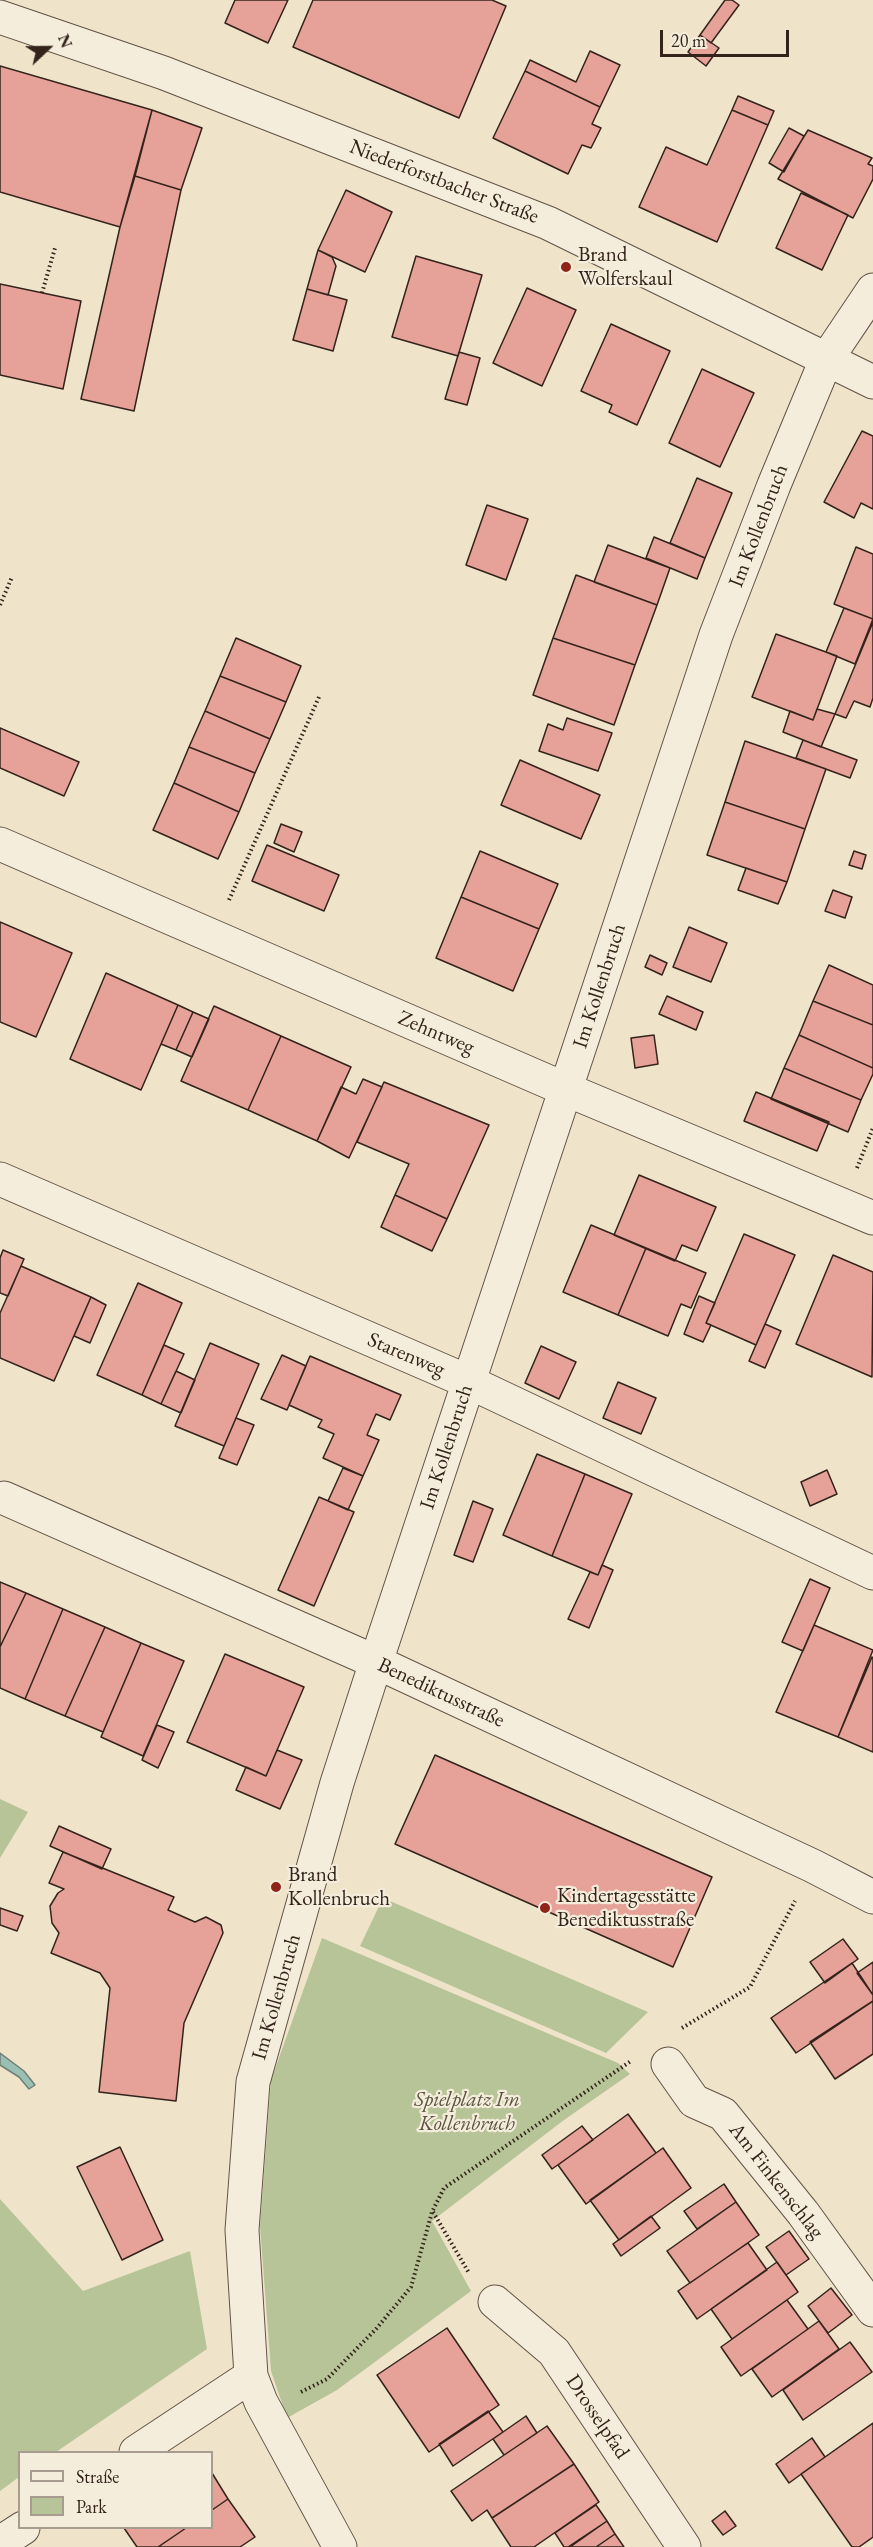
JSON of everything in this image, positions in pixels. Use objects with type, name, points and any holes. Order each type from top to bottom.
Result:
[{"type":"street","name":"Niederforstbacher Straße","points":[[0,17],[175,77],[548,223],[873,382]]},
{"type":"street","name":"Im Kollenbruch","points":[[340,2547],[256,2389],[242,2230],[253,2082],[337,1783],[716,635],[774,485],[826,360],[873,290]]},
{"type":"street","name":"Zehntweg","points":[[0,844],[565,1089],[873,1218]]},
{"type":"street","name":"Starenweg","points":[[0,1179],[469,1382],[873,1573]]},
{"type":"street","name":"Benediktusstraße","points":[[4,1498],[376,1662],[813,1866],[873,1897]]},
{"type":"street","name":"Am Finkenschlag","points":[[668,2064],[694,2101],[723,2115],[803,2213],[873,2310]]},
{"type":"street","name":"Drosselpfad","points":[[495,2302],[554,2352],[684,2547]]},
{"type":"street","points":[[138,2451],[256,2389]]},
{"type":"street","points":[[0,2543],[21,2529]]},
{"type":"path","points":[[42,293],[55,248]]},
{"type":"path","points":[[0,605],[12,577]]},
{"type":"path","points":[[213,937],[319,698]]},
{"type":"path","points":[[681,2029],[750,1987],[813,1866]]},
{"type":"path","points":[[256,2389],[291,2398],[327,2379],[376,2330],[411,2287],[432,2212],[444,2188],[632,2060]]},
{"type":"path","points":[[432,2212],[468,2272],[495,2302]]},
{"type":"green space","points":[[0,1799],[28,1812],[0,1858]]},
{"type":"green space","points":[[383,1898],[648,2012],[606,2053],[360,1946]]},
{"type":"green space","name":"Spielplatz Im Kollenbruch","points":[[322,1938],[618,2063],[630,2074],[564,2120],[432,2221],[471,2291],[337,2390],[287,2418],[271,2371],[260,2226],[271,2080]]},
{"type":"green space","points":[[0,2199],[83,2291],[190,2251],[207,2349],[57,2451],[18,2451],[18,2478],[0,2491]]},
{"type":"water","points":[[0,2053],[24,2071],[35,2085],[29,2089],[19,2077],[0,2065]]},
{"type":"building","points":[[235,0],[288,0],[268,43],[225,23]]},
{"type":"building","points":[[313,0],[492,0],[506,6],[459,118],[293,47]]},
{"type":"building","points":[[725,0],[732,0],[739,5],[711,43],[700,35]]},
{"type":"building","points":[[700,35],[719,48],[706,66],[688,52]]},
{"type":"building","points":[[590,51],[620,65],[600,107],[525,71],[530,60],[576,82]]},
{"type":"building","points":[[0,66],[152,110],[120,227],[0,192]]},
{"type":"building","points":[[525,71],[600,107],[592,124],[601,128],[591,148],[582,145],[568,174],[493,138]]},
{"type":"building","points":[[738,96],[774,111],[768,125],[732,110]]},
{"type":"building","points":[[152,110],[202,128],[181,190],[135,176]]},
{"type":"building","points":[[732,110],[768,125],[717,242],[639,207],[666,147],[707,165]]},
{"type":"building","points":[[789,128],[804,136],[784,172],[769,163]]},
{"type":"building","points":[[808,130],[872,158],[868,164],[873,166],[873,179],[853,218],[778,179]]},
{"type":"building","points":[[135,176],[181,190],[134,411],[81,399],[120,227]]},
{"type":"building","points":[[346,190],[392,212],[365,272],[318,250]]},
{"type":"building","points":[[801,193],[848,215],[822,270],[776,248]]},
{"type":"building","points":[[318,250],[332,257],[336,266],[328,295],[307,289]]},
{"type":"building","points":[[416,256],[482,275],[458,356],[392,337]]},
{"type":"building","points":[[0,284],[81,301],[63,389],[0,375]]},
{"type":"building","points":[[527,288],[576,310],[542,386],[493,363]]},
{"type":"building","points":[[307,289],[347,300],[333,351],[293,340]]},
{"type":"building","points":[[611,324],[670,351],[637,425],[609,412],[612,405],[581,391]]},
{"type":"building","points":[[459,352],[480,358],[467,405],[445,399]]},
{"type":"building","points":[[702,369],[754,393],[720,467],[669,443]]},
{"type":"building","points":[[862,431],[873,436],[873,509],[861,503],[854,518],[824,502]]},
{"type":"building","points":[[697,478],[732,493],[705,558],[670,543]]},
{"type":"building","points":[[487,505],[528,519],[506,580],[466,565]]},
{"type":"building","points":[[654,537],[705,558],[697,579],[646,558]]},
{"type":"building","points":[[608,545],[670,568],[657,605],[594,582]]},
{"type":"building","points":[[856,547],[873,554],[873,619],[834,604]]},
{"type":"building","points":[[576,575],[657,605],[635,665],[553,638]]},
{"type":"building","points":[[844,608],[873,619],[855,664],[826,652]]},
{"type":"building","points":[[873,622],[873,698],[870,707],[854,701],[846,718],[835,714]]},
{"type":"building","points":[[776,634],[837,656],[813,720],[752,697]]},
{"type":"building","points":[[236,638],[301,666],[286,702],[220,676]]},
{"type":"building","points":[[553,638],[635,665],[614,725],[533,695]]},
{"type":"building","points":[[220,676],[286,702],[270,739],[205,711]]},
{"type":"building","points":[[817,709],[835,714],[821,747],[783,732],[790,711],[813,720]]},
{"type":"building","points":[[205,711],[270,739],[255,773],[189,747]]},
{"type":"building","points":[[567,718],[612,733],[598,771],[539,751],[548,724],[563,730]]},
{"type":"building","points":[[0,728],[79,762],[64,796],[0,768]]},
{"type":"building","points":[[803,740],[857,760],[850,778],[796,758]]},
{"type":"building","points":[[745,741],[826,769],[805,829],[725,802]]},
{"type":"building","points":[[189,747],[255,773],[239,812],[174,783]]},
{"type":"building","points":[[520,760],[600,795],[581,839],[501,805]]},
{"type":"building","points":[[174,783],[239,812],[218,859],[153,830]]},
{"type":"building","points":[[725,802],[805,829],[787,882],[707,855]]},
{"type":"building","points":[[281,824],[302,832],[294,852],[274,843]]},
{"type":"building","points":[[267,845],[339,875],[324,911],[252,881]]},
{"type":"building","points":[[480,851],[558,884],[539,929],[461,897]]},
{"type":"building","points":[[854,851],[866,855],[862,869],[849,865]]},
{"type":"building","points":[[746,868],[787,882],[778,904],[738,890]]},
{"type":"building","points":[[833,890],[852,897],[845,918],[825,911]]},
{"type":"building","points":[[461,897],[539,929],[513,991],[436,958]]},
{"type":"building","points":[[0,922],[72,953],[36,1037],[0,1022]]},
{"type":"building","points":[[689,927],[727,943],[711,982],[673,967]]},
{"type":"building","points":[[650,955],[667,963],[662,975],[645,967]]},
{"type":"building","points":[[829,965],[873,985],[873,1025],[813,1001]]},
{"type":"building","points":[[106,973],[178,1005],[141,1090],[70,1059]]},
{"type":"building","points":[[667,996],[703,1012],[696,1030],[659,1014]]},
{"type":"building","points":[[813,1001],[873,1025],[873,1068],[799,1035]]},
{"type":"building","points":[[178,1005],[193,1012],[176,1050],[161,1044]]},
{"type":"building","points":[[214,1006],[281,1036],[248,1110],[181,1081]]},
{"type":"building","points":[[193,1012],[209,1019],[192,1057],[176,1050]]},
{"type":"building","points":[[654,1035],[658,1064],[635,1068],[631,1038]]},
{"type":"building","points":[[799,1035],[873,1068],[873,1074],[861,1100],[784,1068]]},
{"type":"building","points":[[281,1036],[351,1067],[317,1141],[248,1110]]},
{"type":"building","points":[[784,1068],[861,1100],[848,1132],[771,1099]]},
{"type":"building","points":[[363,1079],[382,1087],[349,1158],[317,1141],[341,1087],[356,1094]]},
{"type":"building","points":[[384,1082],[489,1125],[447,1219],[395,1195],[409,1164],[357,1142]]},
{"type":"building","points":[[756,1092],[829,1122],[817,1151],[744,1121]]},
{"type":"building","points":[[639,1175],[716,1207],[697,1251],[682,1245],[675,1261],[614,1235]]},
{"type":"building","points":[[395,1195],[447,1219],[432,1251],[381,1227]]},
{"type":"building","points":[[591,1225],[646,1248],[618,1315],[563,1292]]},
{"type":"building","points":[[744,1234],[795,1255],[756,1345],[706,1323]]},
{"type":"building","points":[[646,1248],[706,1273],[691,1308],[681,1304],[668,1336],[618,1315]]},
{"type":"building","points":[[3,1250],[24,1259],[8,1296],[0,1293],[0,1258]]},
{"type":"building","points":[[833,1255],[873,1272],[872,1377],[796,1344]]},
{"type":"building","points":[[21,1266],[91,1297],[54,1381],[0,1358],[0,1313]]},
{"type":"building","points":[[138,1283],[182,1303],[142,1395],[97,1375]]},
{"type":"building","points":[[699,1296],[715,1303],[706,1323],[711,1325],[703,1342],[684,1334]]},
{"type":"building","points":[[91,1297],[106,1305],[90,1343],[74,1336]]},
{"type":"building","points":[[765,1324],[781,1331],[765,1368],[749,1361]]},
{"type":"building","points":[[210,1343],[259,1364],[224,1446],[175,1426]]},
{"type":"building","points":[[164,1345],[184,1354],[161,1404],[142,1395]]},
{"type":"building","points":[[541,1346],[576,1362],[559,1399],[525,1383]]},
{"type":"building","points":[[282,1355],[306,1366],[287,1410],[261,1399]]},
{"type":"building","points":[[310,1356],[401,1395],[390,1420],[376,1414],[367,1435],[379,1440],[363,1476],[323,1458],[334,1434],[318,1427],[322,1420],[289,1405]]},
{"type":"building","points":[[176,1371],[195,1380],[181,1413],[161,1404]]},
{"type":"building","points":[[618,1382],[656,1398],[641,1434],[603,1418]]},
{"type":"building","points":[[236,1418],[254,1425],[237,1465],[219,1458]]},
{"type":"building","points":[[537,1454],[585,1474],[552,1556],[503,1535]]},
{"type":"building","points":[[343,1468],[363,1476],[348,1510],[328,1501]]},
{"type":"building","points":[[827,1470],[837,1494],[810,1506],[801,1482]]},
{"type":"building","points":[[585,1474],[632,1494],[598,1575],[552,1556]]},
{"type":"building","points":[[319,1497],[354,1512],[314,1606],[278,1590]]},
{"type":"building","points":[[473,1501],[493,1509],[473,1562],[454,1555]]},
{"type":"building","points":[[602,1565],[613,1570],[589,1628],[568,1619],[590,1572],[598,1575]]},
{"type":"building","points":[[810,1579],[830,1588],[803,1651],[782,1642]]},
{"type":"building","points":[[0,1582],[26,1593],[0,1647]]},
{"type":"building","points":[[26,1593],[63,1609],[25,1699],[0,1688],[0,1647]]},
{"type":"building","points":[[63,1609],[105,1627],[65,1716],[25,1699]]},
{"type":"building","points":[[814,1625],[873,1650],[838,1737],[776,1712]]},
{"type":"building","points":[[105,1627],[141,1643],[103,1732],[65,1716]]},
{"type":"building","points":[[141,1643],[184,1661],[143,1756],[101,1737]]},
{"type":"building","points":[[225,1654],[304,1687],[266,1776],[187,1742]]},
{"type":"building","points":[[873,1658],[873,1752],[838,1737]]},
{"type":"building","points":[[157,1725],[174,1732],[158,1768],[142,1760]]},
{"type":"building","points":[[277,1750],[302,1760],[280,1809],[236,1790],[246,1767],[266,1776]]},
{"type":"building","points":[[435,1755],[712,1877],[673,1967],[395,1844]]},
{"type":"building","points":[[59,1826],[111,1849],[102,1869],[50,1846]]},
{"type":"building","points":[[63,1852],[174,1897],[168,1910],[195,1922],[206,1917],[221,1925],[223,1933],[184,2023],[176,2101],[99,2092],[110,1988],[100,1973],[51,1953],[59,1933],[52,1923],[50,1906],[58,1893],[64,1889],[49,1883]]},
{"type":"building","points":[[0,1908],[23,1916],[17,1931],[0,1925]]},
{"type":"building","points":[[843,1939],[858,1959],[825,1983],[810,1962]]},
{"type":"building","points":[[873,1962],[873,1995],[857,1973]]},
{"type":"building","points":[[852,1963],[873,1995],[873,2001],[796,2053],[771,2018]]},
{"type":"building","points":[[873,2001],[873,2054],[835,2079],[810,2042]]},
{"type":"building","points":[[628,2114],[656,2153],[586,2204],[558,2165]]},
{"type":"building","points":[[582,2126],[593,2140],[552,2169],[542,2155]]},
{"type":"building","points":[[120,2147],[163,2240],[122,2260],[77,2167]]},
{"type":"building","points":[[663,2148],[691,2188],[619,2240],[590,2200]]},
{"type":"building","points":[[724,2184],[736,2202],[697,2229],[684,2211]]},
{"type":"building","points":[[736,2202],[759,2235],[690,2283],[667,2251]]},
{"type":"building","points":[[651,2216],[660,2228],[621,2256],[613,2244]]},
{"type":"building","points":[[789,2231],[809,2259],[786,2275],[766,2247]]},
{"type":"building","points":[[748,2243],[767,2270],[697,2319],[678,2291]]},
{"type":"building","points":[[777,2262],[798,2292],[732,2339],[711,2309]]},
{"type":"building","points":[[831,2288],[852,2315],[828,2333],[808,2306]]},
{"type":"building","points":[[787,2300],[808,2329],[741,2376],[721,2347]]},
{"type":"building","points":[[819,2321],[839,2349],[772,2397],[752,2369]]},
{"type":"building","points":[[447,2328],[499,2405],[429,2452],[377,2375]]},
{"type":"building","points":[[850,2342],[872,2372],[803,2420],[783,2390]]},
{"type":"building","points":[[488,2411],[503,2432],[453,2466],[439,2444]]},
{"type":"building","points":[[526,2416],[537,2433],[504,2455],[493,2439]]},
{"type":"building","points":[[873,2423],[873,2537],[859,2547],[852,2547],[801,2474]]},
{"type":"building","points":[[547,2426],[574,2464],[492,2518],[487,2510],[472,2521],[451,2491]]},
{"type":"building","points":[[812,2438],[825,2457],[789,2483],[776,2464]]},
{"type":"building","points":[[574,2464],[599,2502],[534,2547],[511,2547],[492,2518]]},
{"type":"building","points":[[213,2475],[228,2499],[213,2509]]},
{"type":"building","points":[[228,2499],[255,2537],[240,2547],[158,2547],[185,2529],[213,2529],[213,2509]]},
{"type":"building","points":[[596,2505],[607,2521],[568,2547],[564,2547],[555,2533]]},
{"type":"building","points":[[725,2511],[736,2526],[723,2535],[712,2521]]},
{"type":"building","points":[[607,2521],[615,2534],[596,2547],[570,2547]]},
{"type":"building","points":[[125,2529],[185,2529],[158,2547],[137,2547]]},
{"type":"building","points":[[615,2534],[624,2547],[596,2547]]},
{"type":"place","name":"Brand Wolferskaul","points":[[566,267]]},
{"type":"place","name":"Brand Kollenbruch","points":[[276,1887]]},
{"type":"place","name":"Kindertagesstätte Benediktusstraße","points":[[545,1908]]}]
